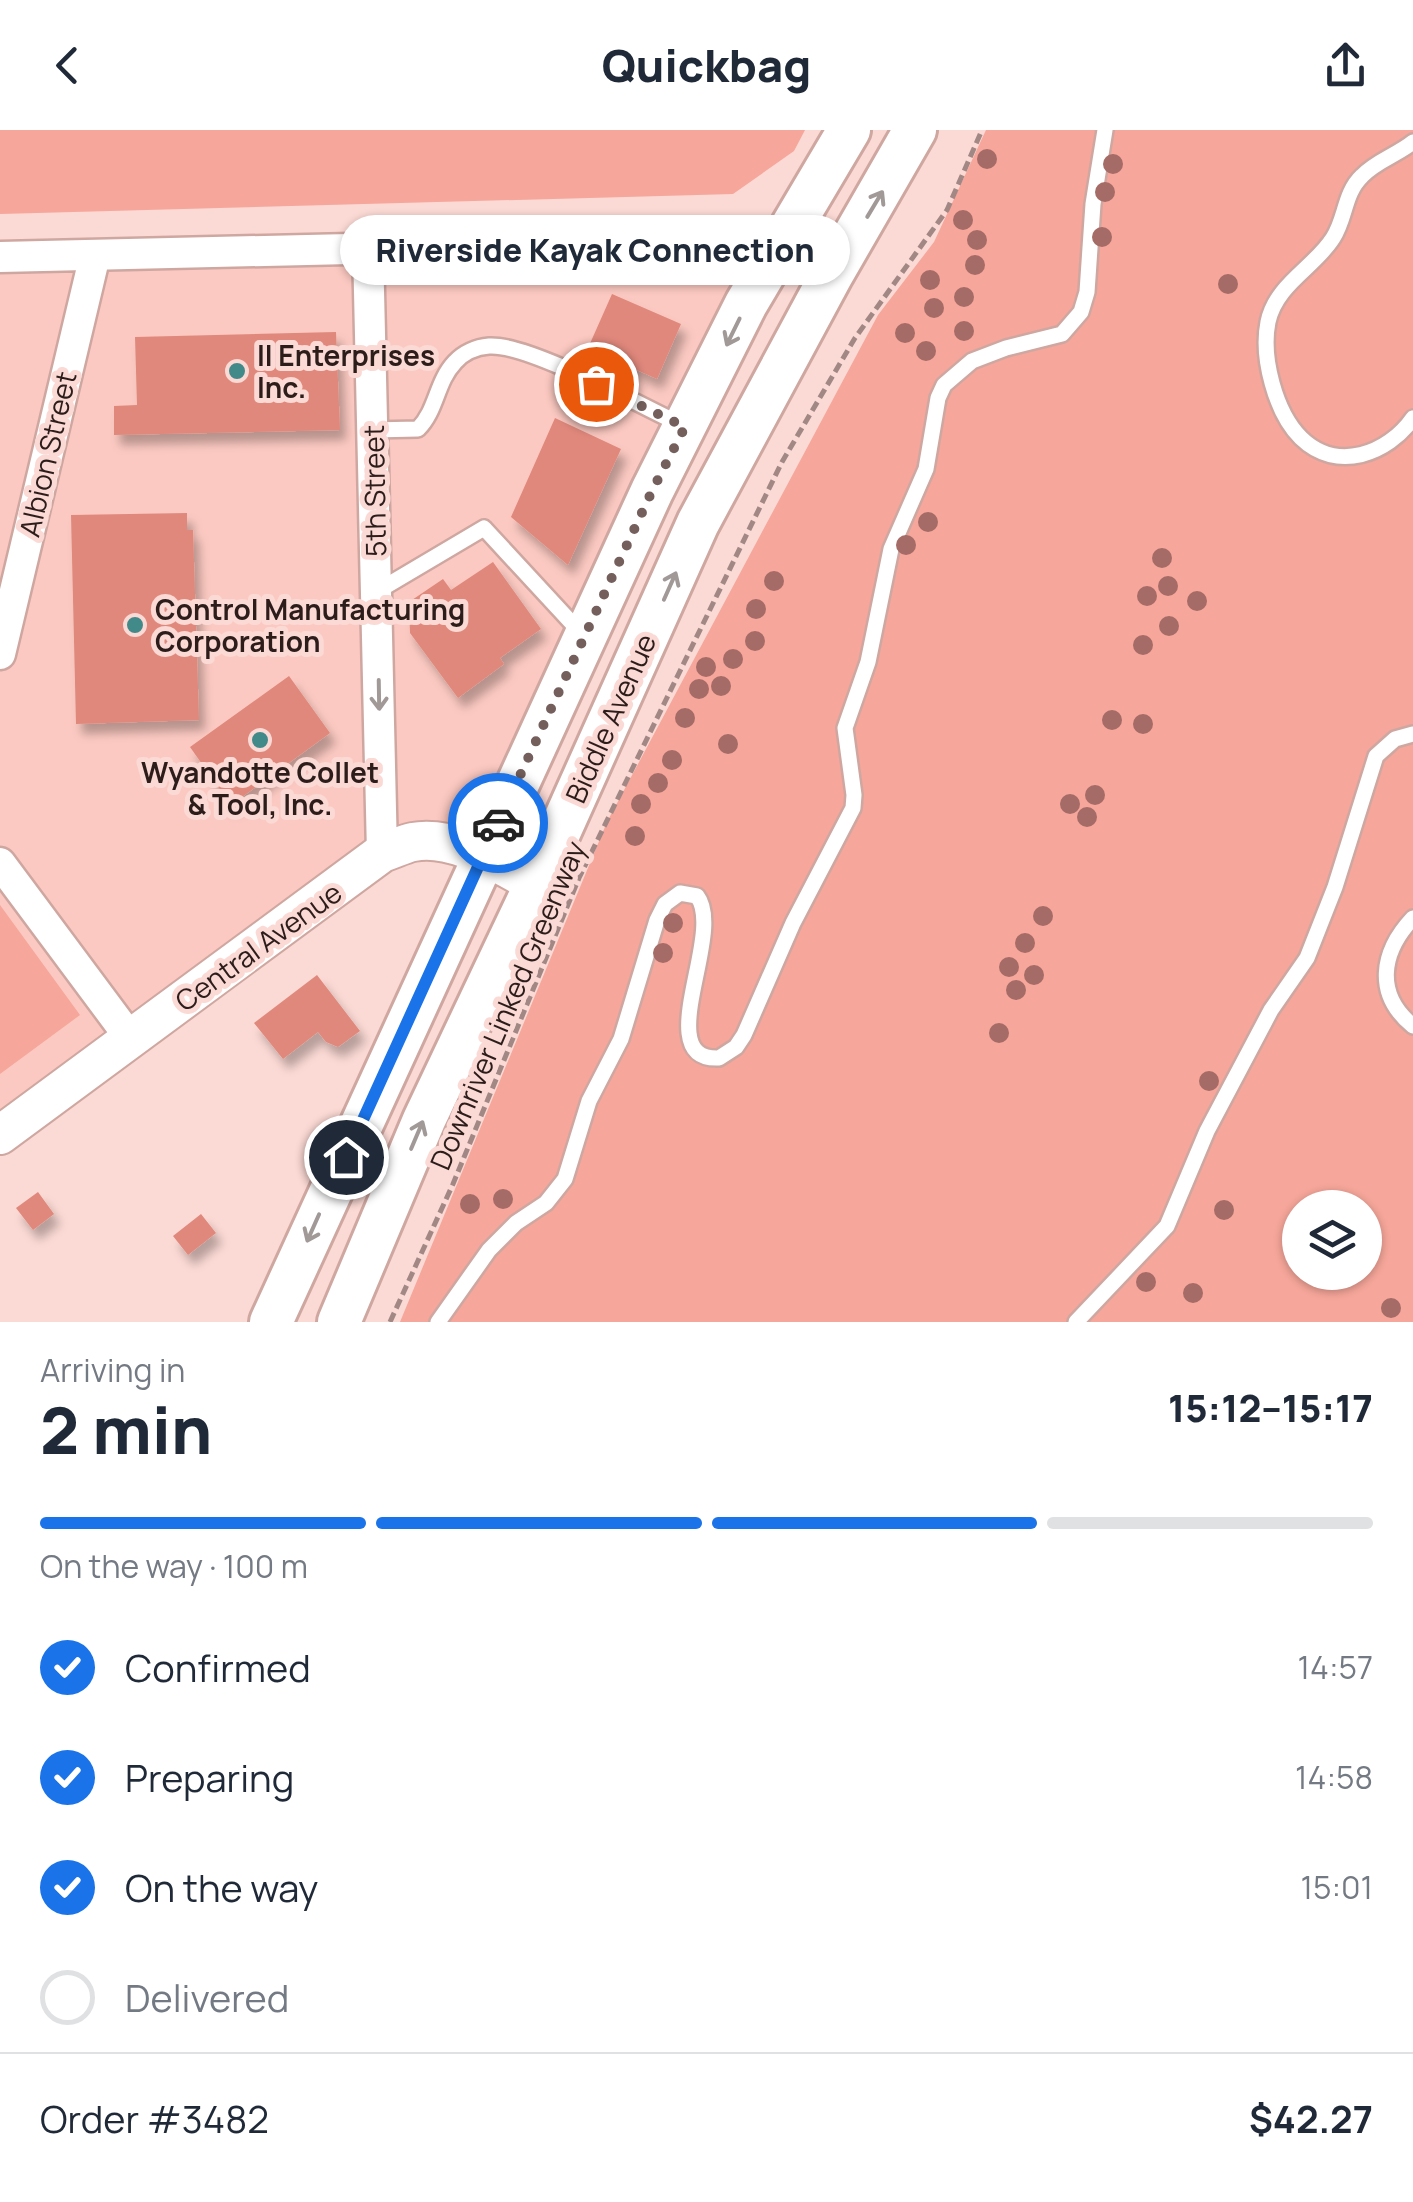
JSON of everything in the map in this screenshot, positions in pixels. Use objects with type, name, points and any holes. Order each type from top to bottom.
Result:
[{"type":"main road","name":"Biddle Avenue","points":[[271,1322],[584,636],[685,427],[746,304],[849,130]]},
{"type":"main road","name":"Biddle Avenue","points":[[339,1322],[424,1120],[536,884],[698,523],[831,276],[916,130]]},
{"type":"street","points":[[0,257],[736,240],[782,248],[831,276]]},
{"type":"street","name":"5th Street","points":[[368,248],[382,854]]},
{"type":"street","name":"Albion Street","points":[[0,654],[94,255]]},
{"type":"street","name":"Central Avenue","points":[[0,1135],[382,854],[414,841],[450,844],[536,884]]},
{"type":"street","points":[[0,863],[131,1039]]},
{"type":"lane","points":[[438,1322],[488,1250],[546,1203],[565,1180],[588,1101],[621,1039],[664,904],[680,893],[697,896],[705,913],[704,943],[687,1022],[691,1047],[699,1055],[719,1058],[736,1048],[744,1035],[793,924],[853,808],[845,728],[868,662],[890,549],[926,469],[938,398],[944,385],[972,362],[1006,348],[1062,334],[1081,312],[1105,130]]},
{"type":"lane","points":[[1413,142],[1370,168],[1353,186],[1334,237],[1283,291],[1274,306],[1267,342],[1280,401],[1300,437],[1314,447],[1349,457],[1367,455],[1396,438],[1413,418]]},
{"type":"lane","points":[[372,430],[418,429],[430,417],[444,375],[456,360],[472,350],[490,346],[536,356],[685,427]]},
{"type":"lane","points":[[376,592],[484,528],[584,636]]},
{"type":"lane","points":[[1076,1322],[1167,1226],[1207,1131],[1271,1010],[1306,958],[1335,887],[1376,756],[1395,740],[1413,734]]},
{"type":"lane","points":[[1413,918],[1394,942],[1384,971],[1394,1006],[1413,1026]]},
{"type":"path","name":"Downriver Linked Greenway","points":[[390,1322],[453,1184],[579,878],[782,462],[855,338],[946,210],[982,130]]},
{"type":"shaded area","points":[[0,130],[805,130],[794,151],[733,194],[0,214]]},
{"type":"shaded area","points":[[986,130],[1413,130],[1413,1322],[400,1322],[607,822],[878,315],[934,242]]},
{"type":"shaded area","points":[[782,248],[484,857],[415,841],[0,1135],[0,257]]},
{"type":"shaded area","points":[[0,905],[80,1015],[0,1074]]},
{"type":"building","points":[[612,294],[681,324],[657,379],[588,348]]},
{"type":"building","name":"II Enterprises Inc.","points":[[336,332],[340,430],[114,435],[114,406],[137,405],[135,337]]},
{"type":"building","points":[[555,418],[621,449],[568,565],[511,517]]},
{"type":"building","name":"Control Manufacturing Corporation","points":[[187,513],[187,530],[193,530],[199,720],[76,724],[71,515]]},
{"type":"building","points":[[493,562],[541,629],[500,658],[504,664],[458,698],[410,633],[409,602],[443,579],[451,590]]},
{"type":"building","name":"Wyandotte Collet & Tool, Inc.","points":[[289,676],[330,733],[231,805],[190,747]]},
{"type":"building","points":[[317,975],[360,1031],[338,1047],[326,1042],[318,1032],[283,1059],[254,1023]]},
{"type":"building","points":[[38,1192],[54,1214],[33,1230],[16,1208]]},
{"type":"building","points":[[201,1214],[216,1233],[188,1255],[173,1236]]},
{"type":"way so far","points":[[498,823],[685,427],[596,384]]},
{"type":"place","name":"II Enterprises Inc.","points":[[237,371]]},
{"type":"place","name":"Riverside Kayak Connection","points":[[596,384]]},
{"type":"place","name":"Control Manufacturing Corporation","points":[[135,625]]},
{"type":"place","name":"Wyandotte Collet & Tool, Inc.","points":[[260,740]]},
{"type":"route","points":[[346,1157],[498,823]]}]
